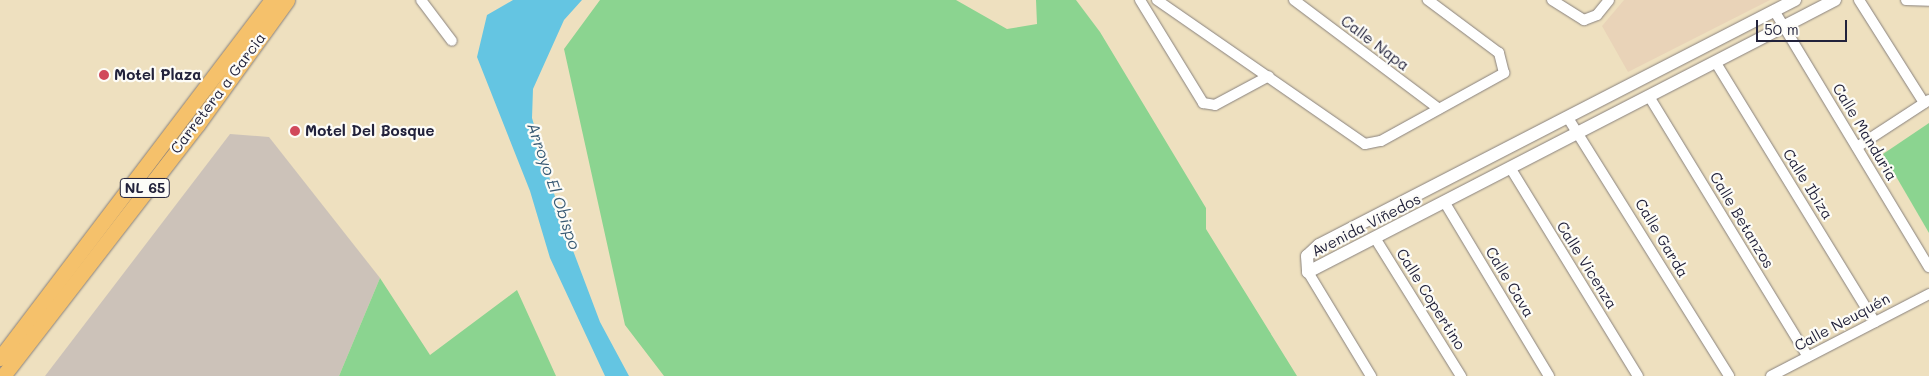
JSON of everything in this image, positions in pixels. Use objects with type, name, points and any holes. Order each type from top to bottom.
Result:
[{"type":"main road","name":"Carretera a Garcia","points":[[0,358],[272,0]]},
{"type":"main road","name":"Carretera a Garcia","points":[[3,376],[197,125],[287,0]]},
{"type":"street","points":[[421,0],[452,41]]},
{"type":"street","points":[[1140,0],[1203,103],[1216,105],[1269,76]]},
{"type":"street","points":[[1157,0],[1365,144],[1381,141],[1501,76],[1505,69],[1499,53],[1428,0]]},
{"type":"street","name":"Calle Napa","points":[[1294,0],[1439,109]]},
{"type":"street","points":[[1552,0],[1584,20],[1597,15],[1609,0]]},
{"type":"street","name":"Avenida Viñedos","points":[[1795,0],[1775,12],[1319,245],[1307,256],[1308,272],[1650,98],[1835,0]]},
{"type":"street","points":[[1857,147],[1926,101],[1859,0]]},
{"type":"street","points":[[1906,0],[1929,1]]},
{"type":"street","name":"Calle Manduria","points":[[1775,12],[1929,267]]},
{"type":"street","name":"Calle Ibiza","points":[[1716,63],[1875,322]]},
{"type":"street","name":"Calle Betanzos","points":[[1650,98],[1808,357]]},
{"type":"street","name":"Calle Garda","points":[[1568,118],[1580,134],[1728,376]]},
{"type":"street","name":"Calle Vicenza","points":[[1511,169],[1638,376]]},
{"type":"street","name":"Calle Cava","points":[[1445,203],[1549,376]]},
{"type":"street","name":"Calle Copertino","points":[[1375,238],[1461,376]]},
{"type":"street","points":[[1308,272],[1371,376]]},
{"type":"street","name":"Calle Neuquén","points":[[1770,376],[1928,294]]},
{"type":"shaded area","points":[[1624,0],[1770,0],[1628,72],[1602,26]]},
{"type":"shaded area","points":[[230,134],[269,137],[380,278],[339,376],[45,376]]},
{"type":"green space","points":[[600,0],[956,0],[1007,29],[1037,24],[1036,0],[1076,0],[1100,32],[1206,208],[1206,229],[1297,376],[664,376],[625,325],[564,49]]},
{"type":"green space","points":[[1929,123],[1929,233],[1883,154]]},
{"type":"green space","points":[[380,278],[430,355],[517,290],[556,376],[339,376]]},
{"type":"water","points":[[513,0],[582,0],[564,20],[533,89],[532,118],[563,224],[600,322],[629,376],[605,376],[550,258],[530,191],[477,57],[487,15]]},
{"type":"place","name":"Motel Plaza","points":[[104,75]]},
{"type":"place","name":"Motel Del Bosque","points":[[295,131]]},
{"type":"water label","name":"Arroyo El Obispo","points":[[554,186]]}]
